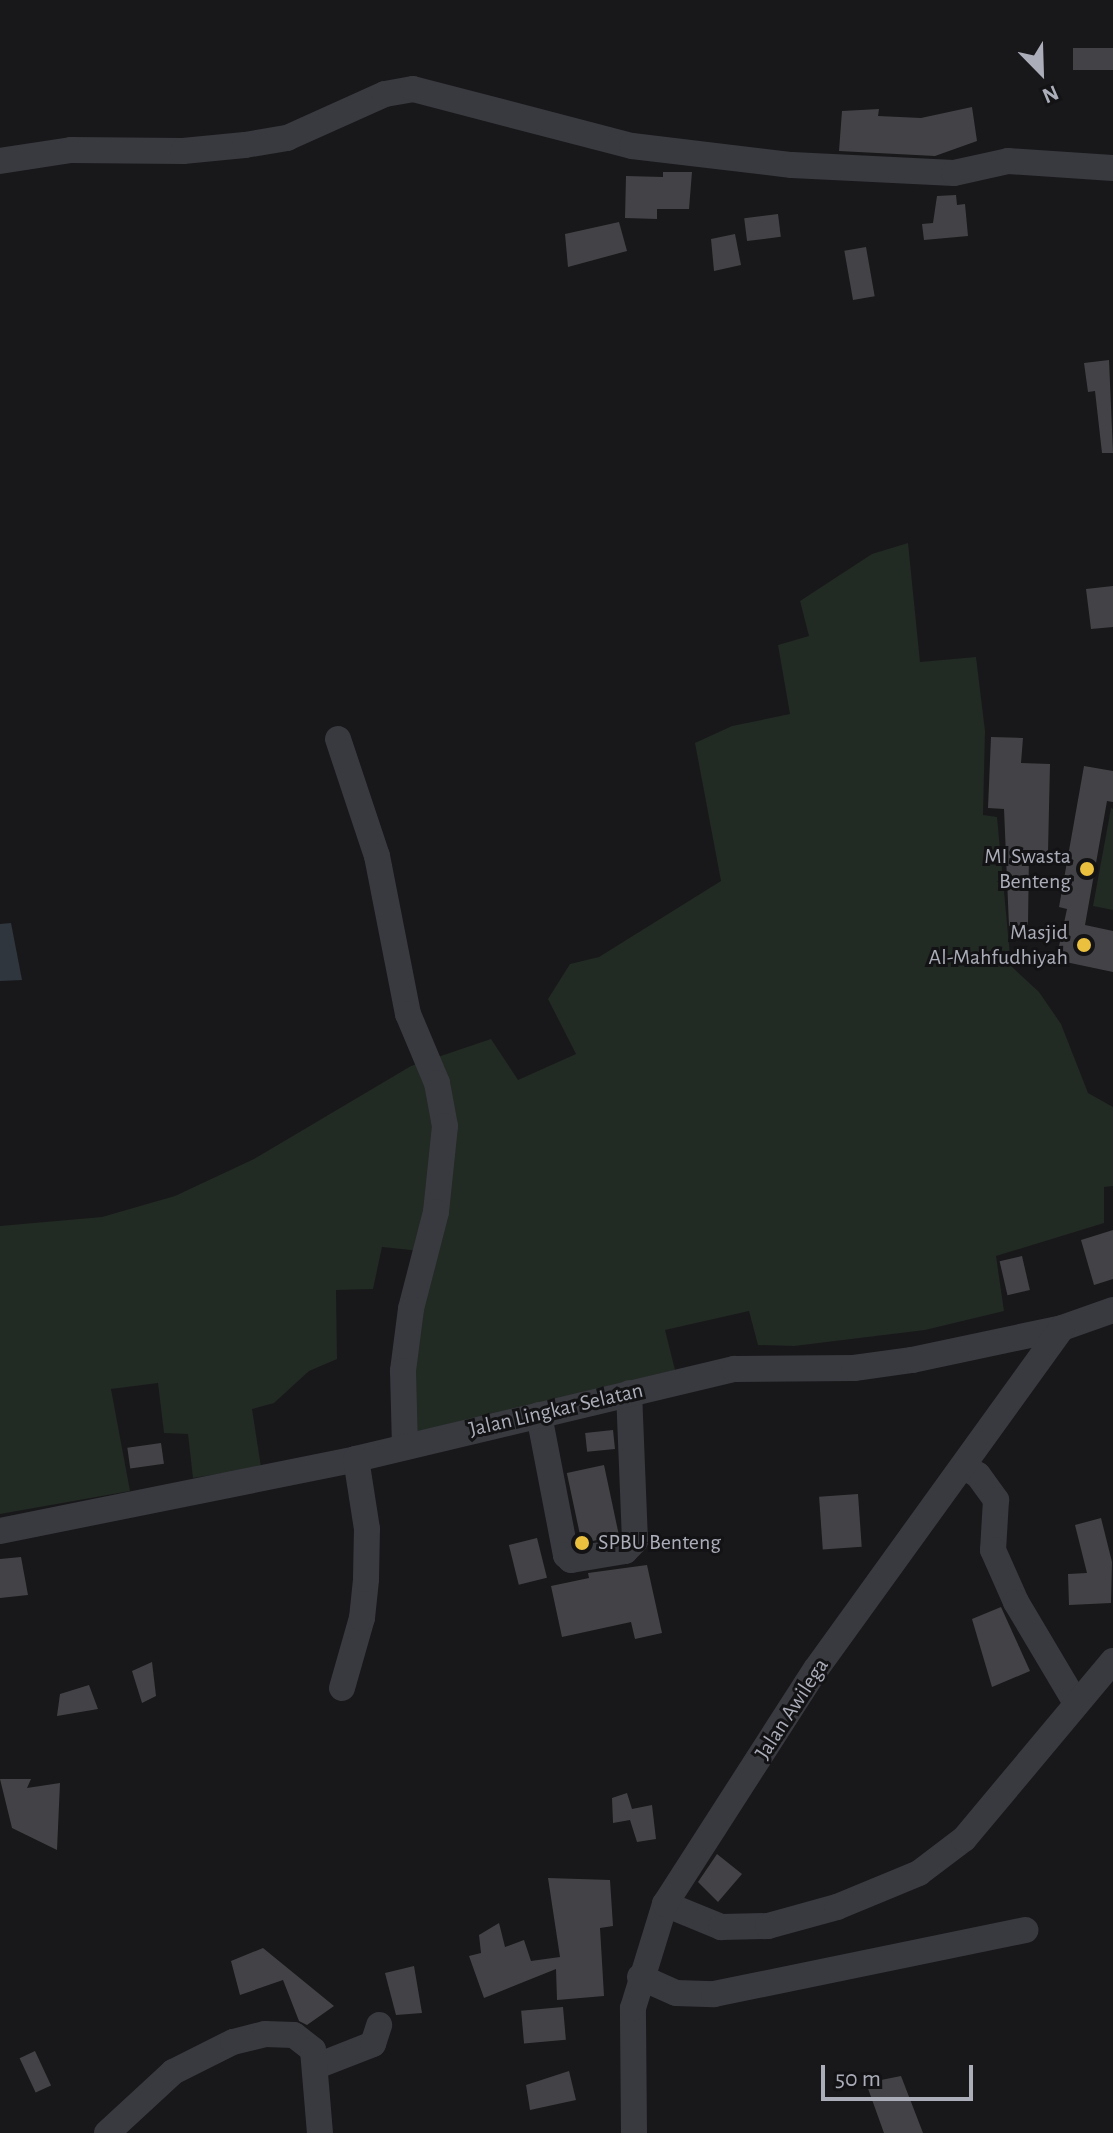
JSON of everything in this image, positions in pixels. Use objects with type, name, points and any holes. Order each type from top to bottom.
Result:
[{"type":"street","points":[[0,161],[71,150],[183,151],[273,141],[385,94],[413,89],[632,146],[792,165],[954,173],[1008,161],[1113,168]]},
{"type":"street","points":[[338,739],[377,856],[408,1014],[437,1083],[445,1126],[436,1212],[411,1309],[403,1371],[405,1447]]},
{"type":"street","name":"Jalan Lingkar Selatan","points":[[0,1531],[356,1459],[734,1369],[854,1368],[912,1360],[1062,1328],[1113,1310]]},
{"type":"street","name":"Jalan Awilega","points":[[634,2133],[633,2008],[640,1977],[665,1904],[816,1669],[1062,1328]]},
{"type":"street","points":[[539,1415],[566,1555],[571,1560],[625,1551],[635,1541],[629,1393]]},
{"type":"street","points":[[342,1688],[362,1618],[366,1579],[367,1529],[356,1459]]},
{"type":"street","points":[[963,1466],[978,1475],[996,1500],[993,1550],[1016,1602],[1076,1703]]},
{"type":"street","points":[[665,1904],[740,1930],[768,1926],[890,1888],[964,1839],[1113,1661]]},
{"type":"street","points":[[640,1977],[676,1993],[714,1994],[1026,1930]]},
{"type":"street","points":[[317,2066],[373,2044],[379,2025]]},
{"type":"street","points":[[107,2133],[173,2072],[233,2042],[265,2034],[294,2035],[313,2050],[317,2066],[320,2133]]},
{"type":"shaded area","points":[[908,543],[920,662],[976,657],[985,731],[983,815],[997,817],[1011,966],[1039,992],[1061,1024],[1088,1093],[1113,1107],[1113,1186],[1104,1187],[1104,1223],[996,1256],[1004,1311],[925,1330],[794,1346],[758,1345],[749,1311],[665,1330],[675,1370],[411,1434],[413,1369],[431,1252],[382,1247],[373,1289],[336,1290],[337,1359],[309,1371],[274,1403],[252,1409],[261,1467],[193,1478],[188,1434],[164,1433],[158,1383],[111,1389],[130,1491],[0,1514],[0,1226],[102,1217],[175,1196],[254,1159],[411,1066],[491,1039],[518,1080],[576,1054],[548,999],[570,964],[599,957],[721,881],[695,743],[732,726],[790,714],[778,645],[809,636],[800,601],[872,554]]},
{"type":"shaded area","points":[[1113,809],[1113,910],[1093,906]]},
{"type":"shaded area","points":[[11,923],[22,980],[0,981],[0,924]]},
{"type":"building","points":[[1073,48],[1113,48],[1113,70],[1073,70]]},
{"type":"building","points":[[972,107],[977,141],[935,156],[839,151],[842,111],[879,109],[878,116],[921,118]]},
{"type":"building","points":[[663,172],[692,172],[689,209],[657,209],[657,219],[625,218],[626,176],[663,177]]},
{"type":"building","points":[[956,195],[957,205],[965,204],[968,236],[924,240],[922,224],[933,223],[937,196]]},
{"type":"building","points":[[778,214],[781,237],[747,241],[744,218]]},
{"type":"building","points":[[619,222],[627,251],[568,267],[565,234]]},
{"type":"building","points":[[735,234],[741,265],[714,271],[711,239]]},
{"type":"building","points":[[866,247],[875,296],[853,300],[844,251]]},
{"type":"building","points":[[1109,360],[1113,453],[1102,453],[1095,391],[1088,392],[1084,363]]},
{"type":"building","points":[[1113,586],[1113,627],[1091,629],[1086,589]]},
{"type":"building","points":[[991,737],[1023,738],[1021,763],[1050,764],[1048,852],[1029,853],[1028,925],[1009,926],[1004,809],[988,808]]},
{"type":"building","points":[[1084,766],[1113,771],[1113,802],[1107,801],[1085,925],[1113,931],[1113,972],[1056,960],[1067,909],[1059,907]]},
{"type":"building","points":[[1113,1230],[1113,1279],[1094,1285],[1081,1240]]},
{"type":"building","points":[[1022,1256],[1030,1290],[1007,1295],[1000,1261]]},
{"type":"building","points":[[613,1430],[615,1449],[587,1452],[585,1433]]},
{"type":"building","points":[[161,1443],[164,1464],[130,1469],[127,1448]]},
{"type":"building","points":[[604,1465],[619,1535],[582,1543],[567,1473]]},
{"type":"building","points":[[858,1494],[862,1547],[823,1550],[819,1497]]},
{"type":"building","points":[[1101,1518],[1112,1562],[1111,1603],[1069,1605],[1068,1574],[1087,1573],[1075,1525]]},
{"type":"building","points":[[537,1538],[547,1578],[519,1585],[509,1545]]},
{"type":"building","points":[[21,1557],[28,1595],[0,1598],[0,1559]]},
{"type":"building","points":[[647,1565],[662,1633],[635,1639],[631,1622],[562,1637],[551,1586],[589,1578],[588,1573]]},
{"type":"building","points":[[1001,1607],[1030,1671],[992,1687],[972,1619]]},
{"type":"building","points":[[152,1662],[156,1696],[142,1703],[132,1671]]},
{"type":"building","points":[[89,1685],[98,1709],[57,1716],[60,1694]]},
{"type":"building","points":[[0,1779],[31,1779],[27,1788],[60,1783],[57,1850],[12,1828]]},
{"type":"building","points":[[627,1793],[632,1809],[652,1805],[656,1839],[637,1842],[630,1820],[613,1823],[612,1798]]},
{"type":"building","points":[[717,1854],[742,1874],[718,1902],[698,1882]]},
{"type":"building","points":[[548,1878],[610,1880],[613,1926],[600,1928],[604,1996],[557,2000],[556,1969],[484,1998],[469,1956],[481,1953],[479,1935],[499,1923],[505,1947],[524,1940],[531,1961],[560,1957]]},
{"type":"building","points":[[263,1948],[334,2006],[307,2025],[299,2021],[283,1980],[240,1995],[231,1961]]},
{"type":"building","points":[[414,1966],[422,2013],[396,2015],[385,1973]]},
{"type":"building","points":[[563,2007],[566,2040],[524,2044],[521,2011]]},
{"type":"building","points":[[35,2051],[51,2085],[36,2093],[20,2058]]},
{"type":"building","points":[[569,2071],[576,2100],[530,2110],[526,2085]]},
{"type":"building","points":[[901,2076],[923,2133],[884,2133],[866,2083]]},
{"type":"place","name":"MI Swasta Benteng","points":[[1087,869]]},
{"type":"place","name":"Masjid Al-Mahfudhiyah","points":[[1084,945]]},
{"type":"place","name":"SPBU Benteng","points":[[582,1543]]}]
